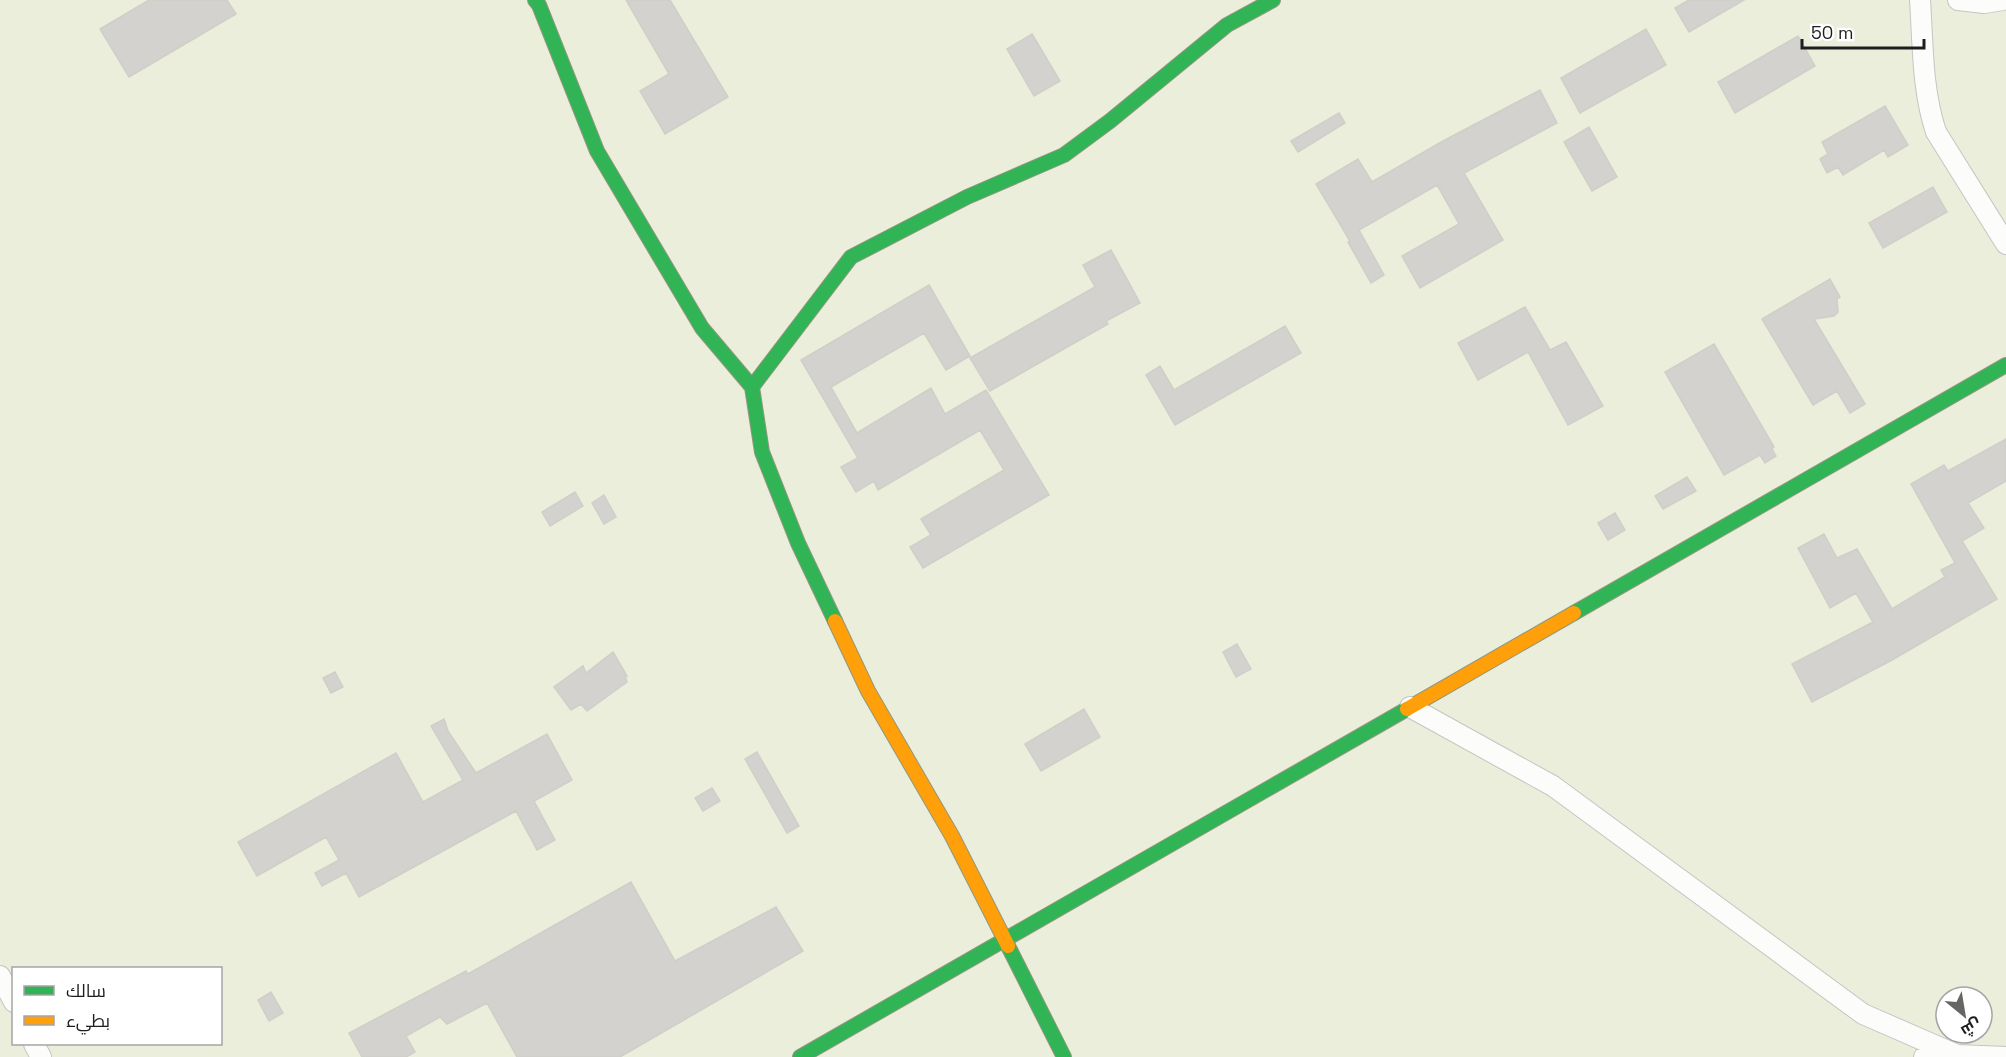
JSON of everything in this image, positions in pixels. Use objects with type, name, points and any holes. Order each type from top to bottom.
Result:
[{"type":"street","points":[[752,387],[851,257],[967,198],[1064,156],[1227,25],[1273,0]]},
{"type":"street","points":[[1920,0],[1924,77],[1929,112],[1936,132],[2006,244]]},
{"type":"street","points":[[1958,0],[1984,3],[2003,0]]},
{"type":"street","points":[[538,2],[597,151],[702,328],[752,387],[762,452],[798,543],[868,692],[952,836],[1064,1057]]},
{"type":"street","points":[[800,1057],[2006,365]]},
{"type":"street","points":[[1410,707],[1553,786],[1863,1014],[1957,1055]]},
{"type":"street","points":[[0,976],[12,998]]},
{"type":"street","points":[[1924,1057],[1957,1055],[2006,1057]]},
{"type":"green space","points":[[0,0],[2006,0],[2006,1057],[0,1057]]},
{"type":"building","points":[[149,0],[227,0],[236,14],[129,77],[100,29]]},
{"type":"building","points":[[626,0],[670,0],[728,97],[665,134],[640,91],[669,74]]},
{"type":"building","points":[[1689,0],[1744,0],[1689,32],[1675,8]]},
{"type":"building","points":[[1646,29],[1666,65],[1580,113],[1561,78]]},
{"type":"building","points":[[1032,34],[1060,81],[1034,96],[1007,49]]},
{"type":"building","points":[[1798,36],[1815,66],[1735,113],[1718,82]]},
{"type":"building","points":[[1540,90],[1557,123],[1464,173],[1503,240],[1420,288],[1402,256],[1459,224],[1437,185],[1359,230],[1384,275],[1371,283],[1348,242],[1350,241],[1316,184],[1358,159],[1372,182],[1443,141]]},
{"type":"building","points":[[1885,106],[1908,145],[1888,157],[1884,150],[1843,175],[1838,167],[1827,173],[1820,159],[1828,154],[1822,142]]},
{"type":"building","points":[[1339,113],[1345,123],[1298,152],[1291,141]]},
{"type":"building","points":[[1589,127],[1617,177],[1592,191],[1564,142]]},
{"type":"building","points":[[1933,187],[1947,212],[1883,248],[1869,223]]},
{"type":"building","points":[[1111,250],[1140,303],[1106,321],[1108,324],[990,391],[970,358],[1095,287],[1083,265]]},
{"type":"building","points":[[1830,279],[1840,297],[1837,299],[1838,312],[1834,316],[1814,319],[1865,404],[1850,413],[1837,391],[1813,405],[1762,319]]},
{"type":"building","points":[[929,285],[970,356],[946,370],[924,333],[831,387],[857,433],[931,388],[945,414],[986,390],[1049,495],[923,568],[910,547],[931,535],[921,519],[1004,470],[980,430],[878,490],[874,481],[856,492],[841,467],[858,458],[801,360]]},
{"type":"building","points":[[1525,307],[1550,350],[1566,342],[1603,406],[1568,425],[1528,352],[1478,380],[1458,343]]},
{"type":"building","points":[[1285,326],[1301,353],[1175,425],[1146,375],[1160,366],[1174,390]]},
{"type":"building","points":[[1714,344],[1774,447],[1772,449],[1776,456],[1765,463],[1760,455],[1724,475],[1665,372]]},
{"type":"building","points":[[2006,439],[2006,481],[1968,503],[1984,528],[1962,541],[1997,599],[1892,660],[1812,702],[1792,664],[1873,622],[1856,593],[1830,608],[1798,548],[1824,534],[1837,558],[1857,549],[1892,609],[1945,577],[1941,570],[1955,563],[1911,484],[1944,465],[1948,471]]},
{"type":"building","points":[[1687,477],[1696,491],[1663,509],[1655,496]]},
{"type":"building","points":[[575,492],[583,506],[550,526],[542,512]]},
{"type":"building","points":[[604,495],[616,517],[604,524],[592,503]]},
{"type":"building","points":[[1615,513],[1625,530],[1608,540],[1598,523]]},
{"type":"building","points":[[1237,644],[1251,669],[1236,677],[1223,652]]},
{"type":"building","points":[[613,652],[627,676],[625,676],[627,682],[587,711],[581,704],[571,710],[554,687],[583,666],[586,673]]},
{"type":"building","points":[[335,672],[343,687],[331,693],[323,678]]},
{"type":"building","points":[[1084,709],[1100,737],[1041,771],[1025,744]]},
{"type":"building","points":[[444,719],[448,731],[476,773],[547,734],[572,780],[534,801],[555,840],[537,850],[516,811],[359,897],[346,873],[322,886],[315,873],[339,860],[326,837],[257,876],[238,842],[396,753],[423,802],[463,780],[431,726]]},
{"type":"building","points":[[757,752],[799,826],[787,833],[745,759]]},
{"type":"building","points":[[712,788],[720,801],[703,811],[695,798]]},
{"type":"building","points":[[631,882],[675,961],[776,907],[803,951],[620,1057],[517,1057],[487,1003],[447,1024],[440,1017],[406,1036],[415,1052],[406,1057],[362,1057],[349,1033],[466,971],[468,974]]},
{"type":"building","points":[[271,992],[283,1013],[269,1021],[258,1000]]},
{"type":"traffic: fast","points":[[535,0],[539,5],[597,151],[702,328],[752,387],[762,452],[798,543],[835,621]]},
{"type":"traffic: fast","points":[[752,387],[851,257],[967,197],[1064,155],[1110,121],[1227,25],[1273,0]]},
{"type":"traffic: fast","points":[[1574,613],[2006,365]]},
{"type":"traffic: fast","points":[[800,1057],[1407,709]]},
{"type":"traffic: fast","points":[[1008,946],[1064,1057]]},
{"type":"traffic: slow","points":[[1407,709],[1574,613]]},
{"type":"traffic: slow","points":[[835,621],[868,691],[952,836],[1008,946]]}]
